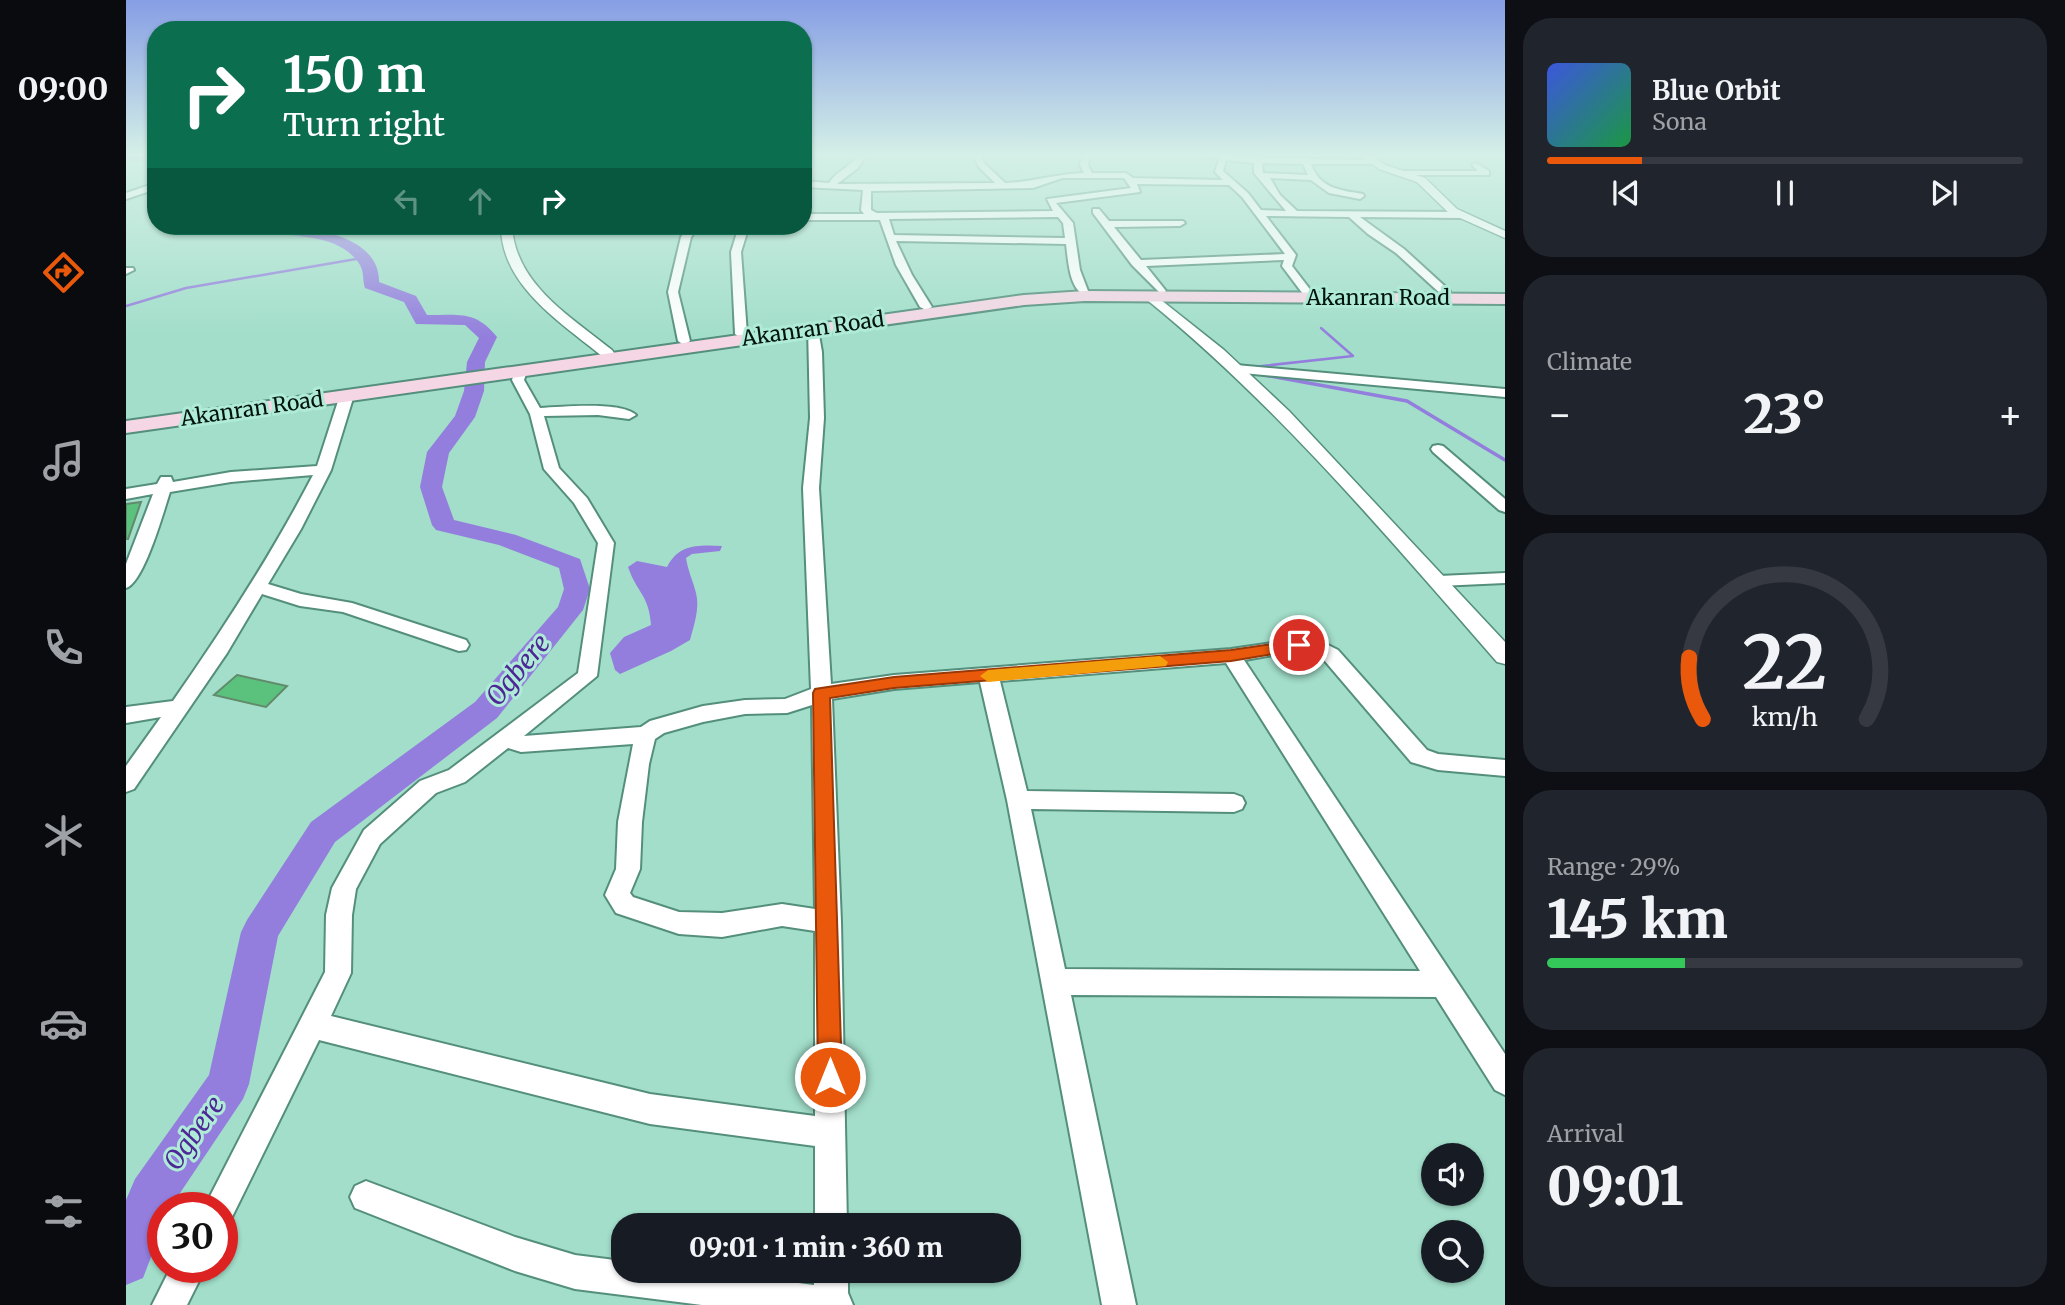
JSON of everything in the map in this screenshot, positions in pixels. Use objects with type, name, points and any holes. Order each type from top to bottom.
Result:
[{"type":"main road","name":"Akanran Road","points":[[126,427],[178,416],[482,373],[607,352],[1026,294],[1083,291],[1156,294]]},
{"type":"main road","name":"Akanran Road","points":[[1191,294],[1446,293],[1505,297]]},
{"type":"main road","name":"Akanran Road","points":[[482,373],[521,371],[1024,300],[1156,294],[1505,297]]},
{"type":"main road","name":"Akanran Road","points":[[126,420],[346,395],[459,376]]},
{"type":"street","points":[[869,215],[884,218]]},
{"type":"street","points":[[812,217],[884,218],[938,215]]},
{"type":"street","points":[[1061,215],[1068,223],[1075,270],[1083,291]]},
{"type":"street","points":[[1099,215],[1136,263],[1157,284],[1156,294],[1203,336],[1356,490],[1505,656]]},
{"type":"street","points":[[1260,215],[1288,251],[1290,257],[1287,266],[1307,292]]},
{"type":"street","points":[[1352,215],[1371,232],[1400,251],[1446,293]]},
{"type":"street","points":[[1458,215],[1503,233]]},
{"type":"street","points":[[884,218],[898,263],[926,307]]},
{"type":"street","points":[[1108,225],[1180,223]]},
{"type":"street","points":[[506,235],[507,250],[521,274],[542,299],[607,352]]},
{"type":"street","points":[[684,341],[673,292],[687,235]]},
{"type":"street","points":[[741,235],[736,252],[741,334]]},
{"type":"street","points":[[889,238],[1070,241]]},
{"type":"street","points":[[1136,263],[1290,257]]},
{"type":"street","points":[[812,329],[816,352],[817,418],[811,488],[819,604],[828,922],[831,1213]]},
{"type":"street","points":[[1236,369],[1505,393]]},
{"type":"street","points":[[228,1192],[338,973],[344,888],[372,837],[428,787],[457,776],[587,676],[606,543],[581,501],[552,469],[536,412],[518,380],[521,371]]},
{"type":"street","points":[[126,783],[179,707],[299,518],[323,470],[346,395]]},
{"type":"street","points":[[536,412],[598,411],[629,415]]},
{"type":"street","points":[[1438,449],[1505,507]]},
{"type":"street","points":[[126,494],[166,484],[323,470]]},
{"type":"street","points":[[126,582],[166,484]]},
{"type":"street","points":[[1439,582],[1505,578]]},
{"type":"street","points":[[257,587],[300,600],[346,607],[459,645]]},
{"type":"street","points":[[828,922],[782,915],[722,925],[679,923],[625,905],[617,895],[628,869],[630,822],[638,764],[646,736],[657,727],[703,714],[745,707],[787,706],[821,693],[894,682],[1231,656],[1299,645],[1315,647],[1331,655],[1419,756],[1438,762],[1505,768]]},
{"type":"street","points":[[1231,656],[1505,1080]]},
{"type":"street","points":[[989,676],[1018,800],[1119,1305]]},
{"type":"street","points":[[126,715],[179,707]]},
{"type":"street","points":[[503,739],[521,744],[646,736]]},
{"type":"street","points":[[1018,800],[1234,803]]},
{"type":"street","points":[[1055,982],[1443,984]]},
{"type":"street","points":[[312,1025],[650,1109],[830,1133]]},
{"type":"street","points":[[366,1196],[514,1254],[575,1272],[832,1305],[831,1283]]},
{"type":"street","points":[[169,1305],[181,1283]]},
{"type":"shaded area","points":[[697,546],[722,546],[720,551],[692,554],[686,558],[697,599],[690,640],[620,674],[615,670],[610,653],[624,637],[651,625],[645,600],[628,567],[637,561],[667,567],[683,550]]},
{"type":"building","points":[[141,502],[128,539],[126,539],[126,504]]},
{"type":"building","points":[[237,675],[287,686],[266,707],[214,695]]},
{"type":"waterway","name":"Ogbere","points":[[126,1261],[151,1195],[228,1084],[260,932],[323,832],[486,710],[570,610],[577,589],[571,564],[507,540],[444,525],[431,487],[438,452],[465,417],[474,391],[476,362],[488,337],[469,320],[422,320],[410,299],[371,285],[371,271],[353,249],[318,235]]},
{"type":"waterway","points":[[126,306],[186,288],[362,258]]},
{"type":"waterway","points":[[1253,367],[1353,356],[1321,328]]},
{"type":"waterway","points":[[1264,375],[1407,401],[1505,460]]},
{"type":"slow traffic","points":[[988,676],[1160,662]]},
{"type":"route","points":[[830,1077],[821,693],[894,682],[1231,656],[1299,645]]}]
